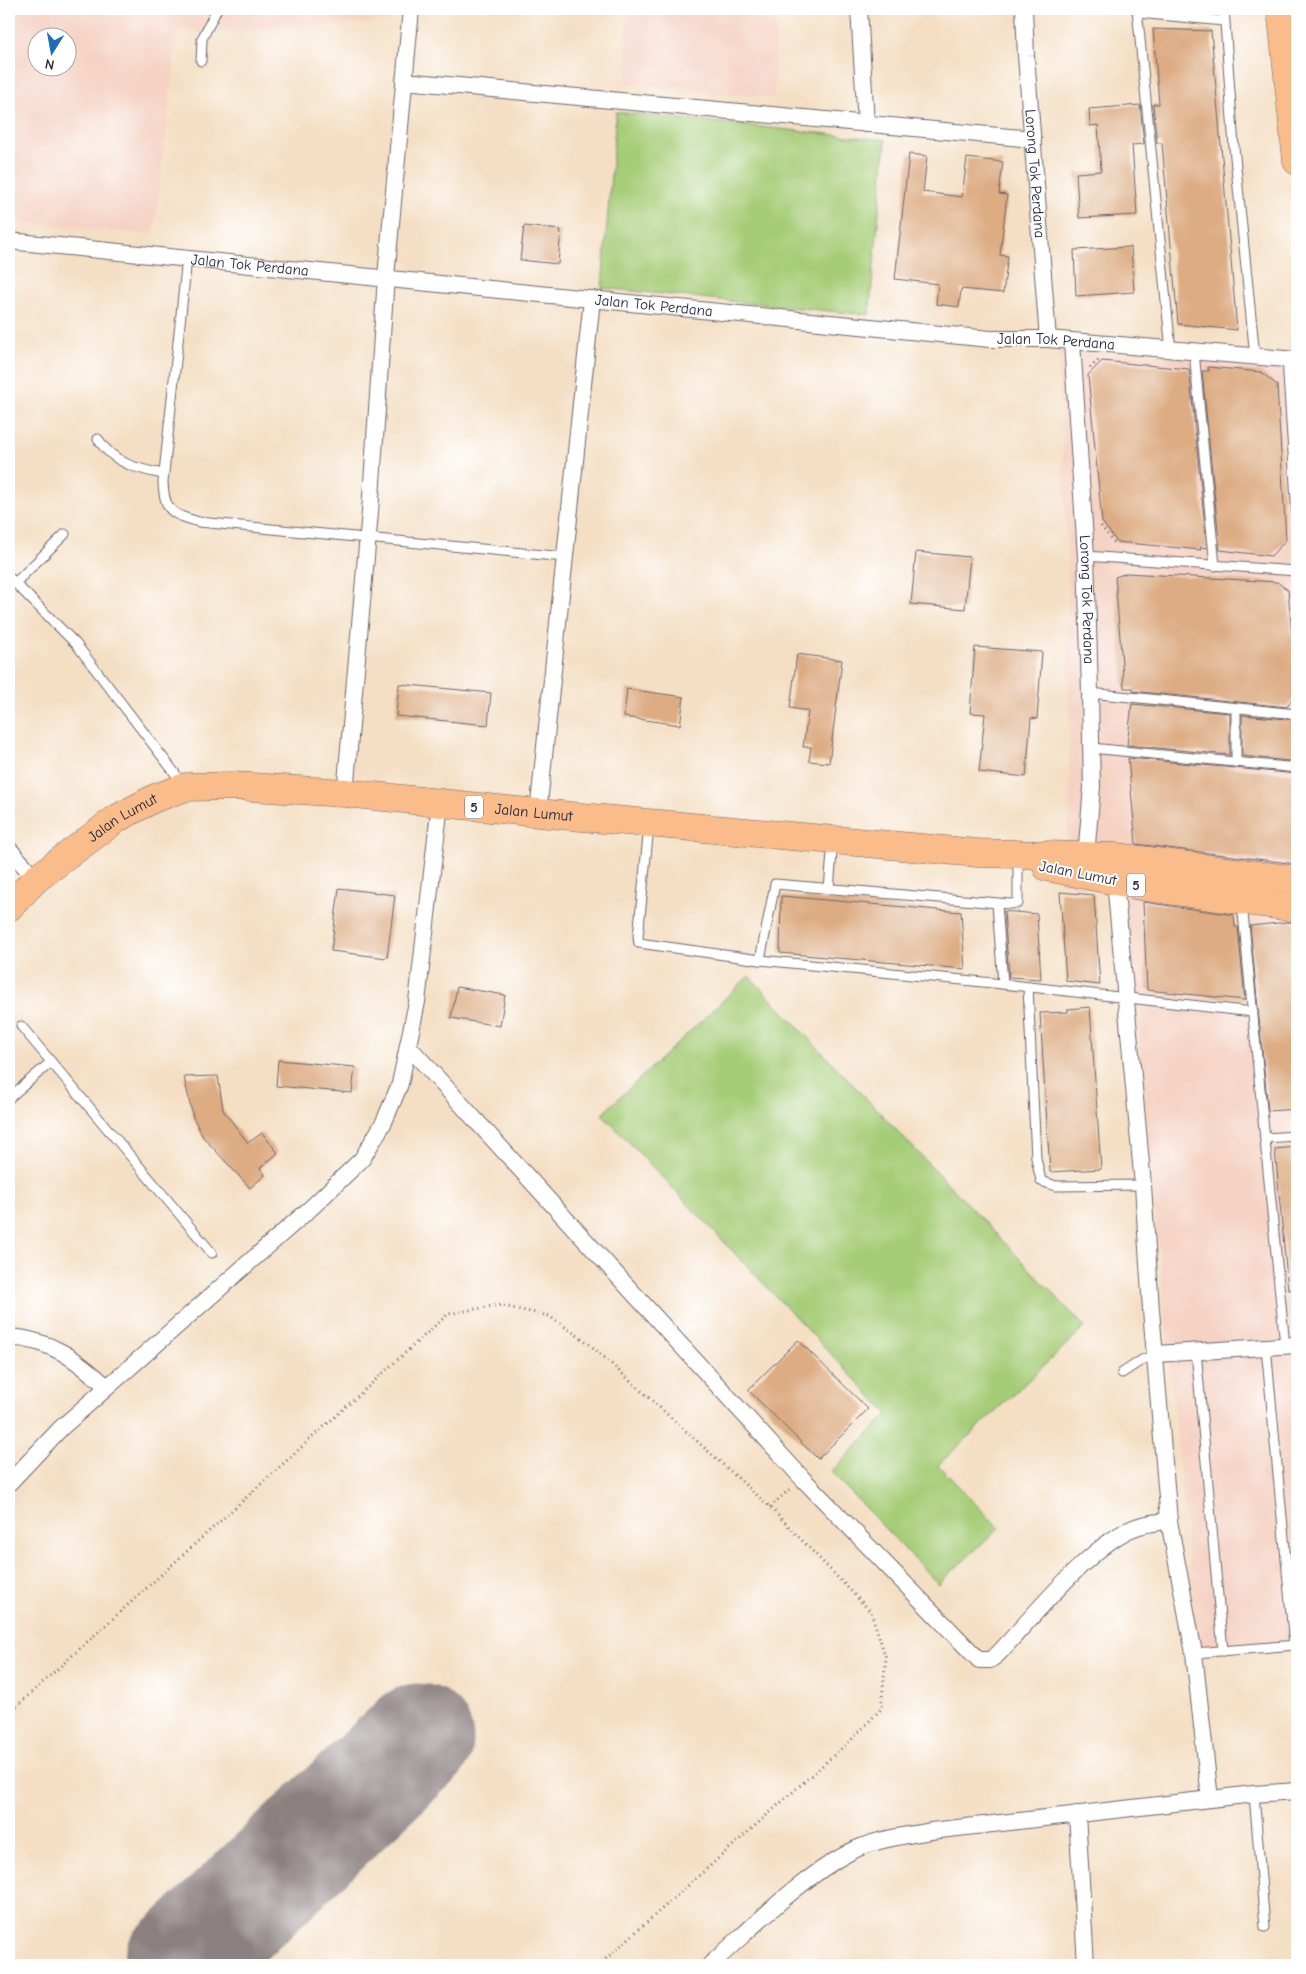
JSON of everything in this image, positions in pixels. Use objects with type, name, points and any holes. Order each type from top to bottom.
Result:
[{"type":"highway","points":[[1281,9],[1297,161]]},
{"type":"highway","name":"Jalan Lumut","points":[[9,908],[36,879],[116,819],[155,798],[186,787],[236,786],[345,793],[538,814],[977,853],[1117,857],[1297,880]]},
{"type":"highway","name":"Jalan Lumut","points":[[977,853],[1116,881],[1297,908]]},
{"type":"street","points":[[345,793],[368,538],[386,278],[411,9]]},
{"type":"street","points":[[859,9],[866,124]]},
{"type":"street","name":"Lorong Tok Perdana","points":[[1024,9],[1048,340]]},
{"type":"street","points":[[404,81],[1033,139]]},
{"type":"street","name":"Jalan Tok Perdana","points":[[9,241],[990,339],[1048,340],[1292,360]]},
{"type":"street","points":[[538,814],[592,299]]},
{"type":"street","name":"Lorong Tok Perdana","points":[[1072,342],[1086,556],[1090,694],[1092,787],[1086,856]]},
{"type":"street","points":[[9,1483],[61,1428],[312,1207],[362,1159],[384,1122],[400,1084],[417,1002],[440,803]]},
{"type":"street","points":[[9,849],[36,879]]},
{"type":"street","points":[[1116,881],[1143,1185],[1151,1310],[1169,1520],[1194,1653],[1210,1799]]},
{"type":"street","points":[[408,1046],[802,1478],[979,1660],[990,1660],[998,1654],[1078,1568],[1115,1537],[1138,1526],[1169,1520]]},
{"type":"street","points":[[9,1337],[40,1342],[61,1351],[80,1362],[108,1386]]},
{"type":"street","points":[[1156,1354],[1291,1346]]},
{"type":"street","points":[[710,1965],[812,1875],[851,1851],[884,1840],[931,1831],[1254,1794],[1297,1791]]},
{"type":"street","points":[[1076,1814],[1086,1965]]},
{"type":"lane","points":[[201,61],[202,39],[217,9]]},
{"type":"lane","points":[[1224,9],[1234,147],[1255,357]]},
{"type":"lane","points":[[1172,351],[1137,11],[1224,22]]},
{"type":"lane","points":[[187,258],[163,474],[164,500],[177,515],[199,522],[565,557]]},
{"type":"lane","points":[[1194,352],[1215,566]]},
{"type":"lane","points":[[1292,360],[1297,516]]},
{"type":"lane","points":[[98,439],[104,450],[122,462],[140,470],[163,474]]},
{"type":"lane","points":[[65,534],[12,580],[76,644],[186,787]]},
{"type":"lane","points":[[1086,556],[1297,571]]},
{"type":"lane","points":[[1090,694],[1297,714]]},
{"type":"lane","points":[[1236,708],[1236,762]]},
{"type":"lane","points":[[1091,748],[1297,768]]},
{"type":"lane","points":[[649,823],[639,943],[760,960],[1003,984],[1253,1012]]},
{"type":"lane","points":[[829,889],[833,840]]},
{"type":"lane","points":[[760,960],[775,884],[997,904],[1018,902],[1018,861]]},
{"type":"lane","points":[[1242,901],[1265,1138],[1291,1346]]},
{"type":"lane","points":[[997,904],[1003,984]]},
{"type":"lane","points":[[1028,987],[1036,1158],[1041,1181],[1056,1186],[1143,1185]]},
{"type":"lane","points":[[21,1026],[212,1253]]},
{"type":"lane","points":[[9,1098],[51,1062]]},
{"type":"lane","points":[[1265,1138],[1297,1136]]},
{"type":"lane","points":[[1194,1653],[1296,1645],[1266,1347]]},
{"type":"lane","points":[[1196,1352],[1223,1651]]},
{"type":"lane","points":[[1122,1373],[1142,1360],[1156,1354]]},
{"type":"lane","points":[[1254,1794],[1265,1927]]},
{"type":"path","points":[[1086,371],[1100,358],[1110,359]]},
{"type":"path","points":[[1099,524],[1115,545],[1125,546]]},
{"type":"path","points":[[9,1713],[448,1314],[498,1305],[549,1316],[587,1342],[770,1507],[870,1612],[886,1658],[881,1709],[851,1740],[599,1965]]},
{"type":"path","points":[[770,1507],[802,1478]]},
{"type":"shaded area","points":[[9,9],[390,9],[389,21],[203,32],[178,30],[154,235],[9,220]]},
{"type":"shaded area","points":[[627,9],[776,9],[774,98],[626,84]]},
{"type":"shaded area","points":[[1058,349],[1297,366],[1297,1642],[1197,1651],[1125,894],[1059,883],[1070,815],[1067,544]]},
{"type":"green space","points":[[616,112],[886,140],[869,315],[602,288]]},
{"type":"green space","points":[[749,976],[1085,1327],[938,1465],[999,1528],[938,1584],[831,1472],[888,1414],[602,1114]]},
{"type":"building","points":[[1153,29],[1211,31],[1237,330],[1178,324],[1162,143],[1157,143],[1153,104],[1159,104]]},
{"type":"building","points":[[1140,105],[1144,144],[1132,145],[1137,215],[1079,218],[1076,173],[1101,171],[1098,125],[1090,126],[1089,109]]},
{"type":"building","points":[[909,154],[927,156],[923,192],[962,197],[967,158],[1003,162],[999,194],[1007,195],[1000,255],[1008,256],[1003,293],[961,289],[959,307],[936,304],[938,284],[895,279]]},
{"type":"building","points":[[524,226],[561,230],[558,264],[520,260]]},
{"type":"building","points":[[1131,247],[1134,292],[1076,296],[1074,250]]},
{"type":"building","points":[[1102,361],[1189,369],[1207,548],[1200,547],[1201,550],[1117,542],[1102,522],[1088,375]]},
{"type":"building","points":[[1208,367],[1261,372],[1277,385],[1286,540],[1271,556],[1220,550],[1202,371],[1209,371]]},
{"type":"building","points":[[916,552],[970,557],[965,609],[911,604]]},
{"type":"building","points":[[1127,573],[1277,582],[1288,590],[1297,692],[1287,707],[1133,691],[1133,688],[1124,688],[1115,577]]},
{"type":"building","points":[[975,647],[1042,652],[1037,719],[1031,718],[1026,777],[979,772],[985,714],[970,713]]},
{"type":"building","points":[[797,654],[842,660],[829,763],[809,761],[811,747],[803,747],[808,711],[790,708]]},
{"type":"building","points":[[399,684],[491,693],[488,725],[396,716]]},
{"type":"building","points":[[627,689],[684,697],[680,725],[624,717]]},
{"type":"building","points":[[1132,704],[1230,713],[1230,755],[1127,745]]},
{"type":"building","points":[[1242,715],[1297,720],[1297,762],[1242,756]]},
{"type":"building","points":[[1128,758],[1297,774],[1297,864],[1136,844]]},
{"type":"building","points":[[339,888],[395,895],[387,958],[331,951]]},
{"type":"building","points":[[1060,892],[1094,895],[1100,985],[1066,981]]},
{"type":"building","points":[[781,896],[961,912],[965,969],[780,953]]},
{"type":"building","points":[[1143,902],[1234,915],[1235,927],[1238,927],[1245,1000],[1147,990]]},
{"type":"building","points":[[1004,911],[1037,914],[1041,979],[1009,977]]},
{"type":"building","points":[[1288,922],[1297,923],[1297,1109],[1268,1111],[1250,926]]},
{"type":"building","points":[[457,987],[505,995],[500,1026],[451,1018]]},
{"type":"building","points":[[1090,1007],[1101,1169],[1050,1172],[1040,1013],[1068,1012],[1068,1009]]},
{"type":"building","points":[[278,1060],[355,1067],[352,1093],[276,1086]]},
{"type":"building","points":[[218,1076],[223,1110],[248,1143],[262,1133],[278,1153],[260,1168],[265,1175],[250,1188],[203,1137],[193,1117],[184,1077]]},
{"type":"building","points":[[1297,1147],[1297,1289],[1288,1290],[1275,1149]]},
{"type":"building","points":[[798,1340],[868,1409],[818,1459],[748,1390]]},
{"type":"runway","points":[[179,1965],[418,1739]]}]
